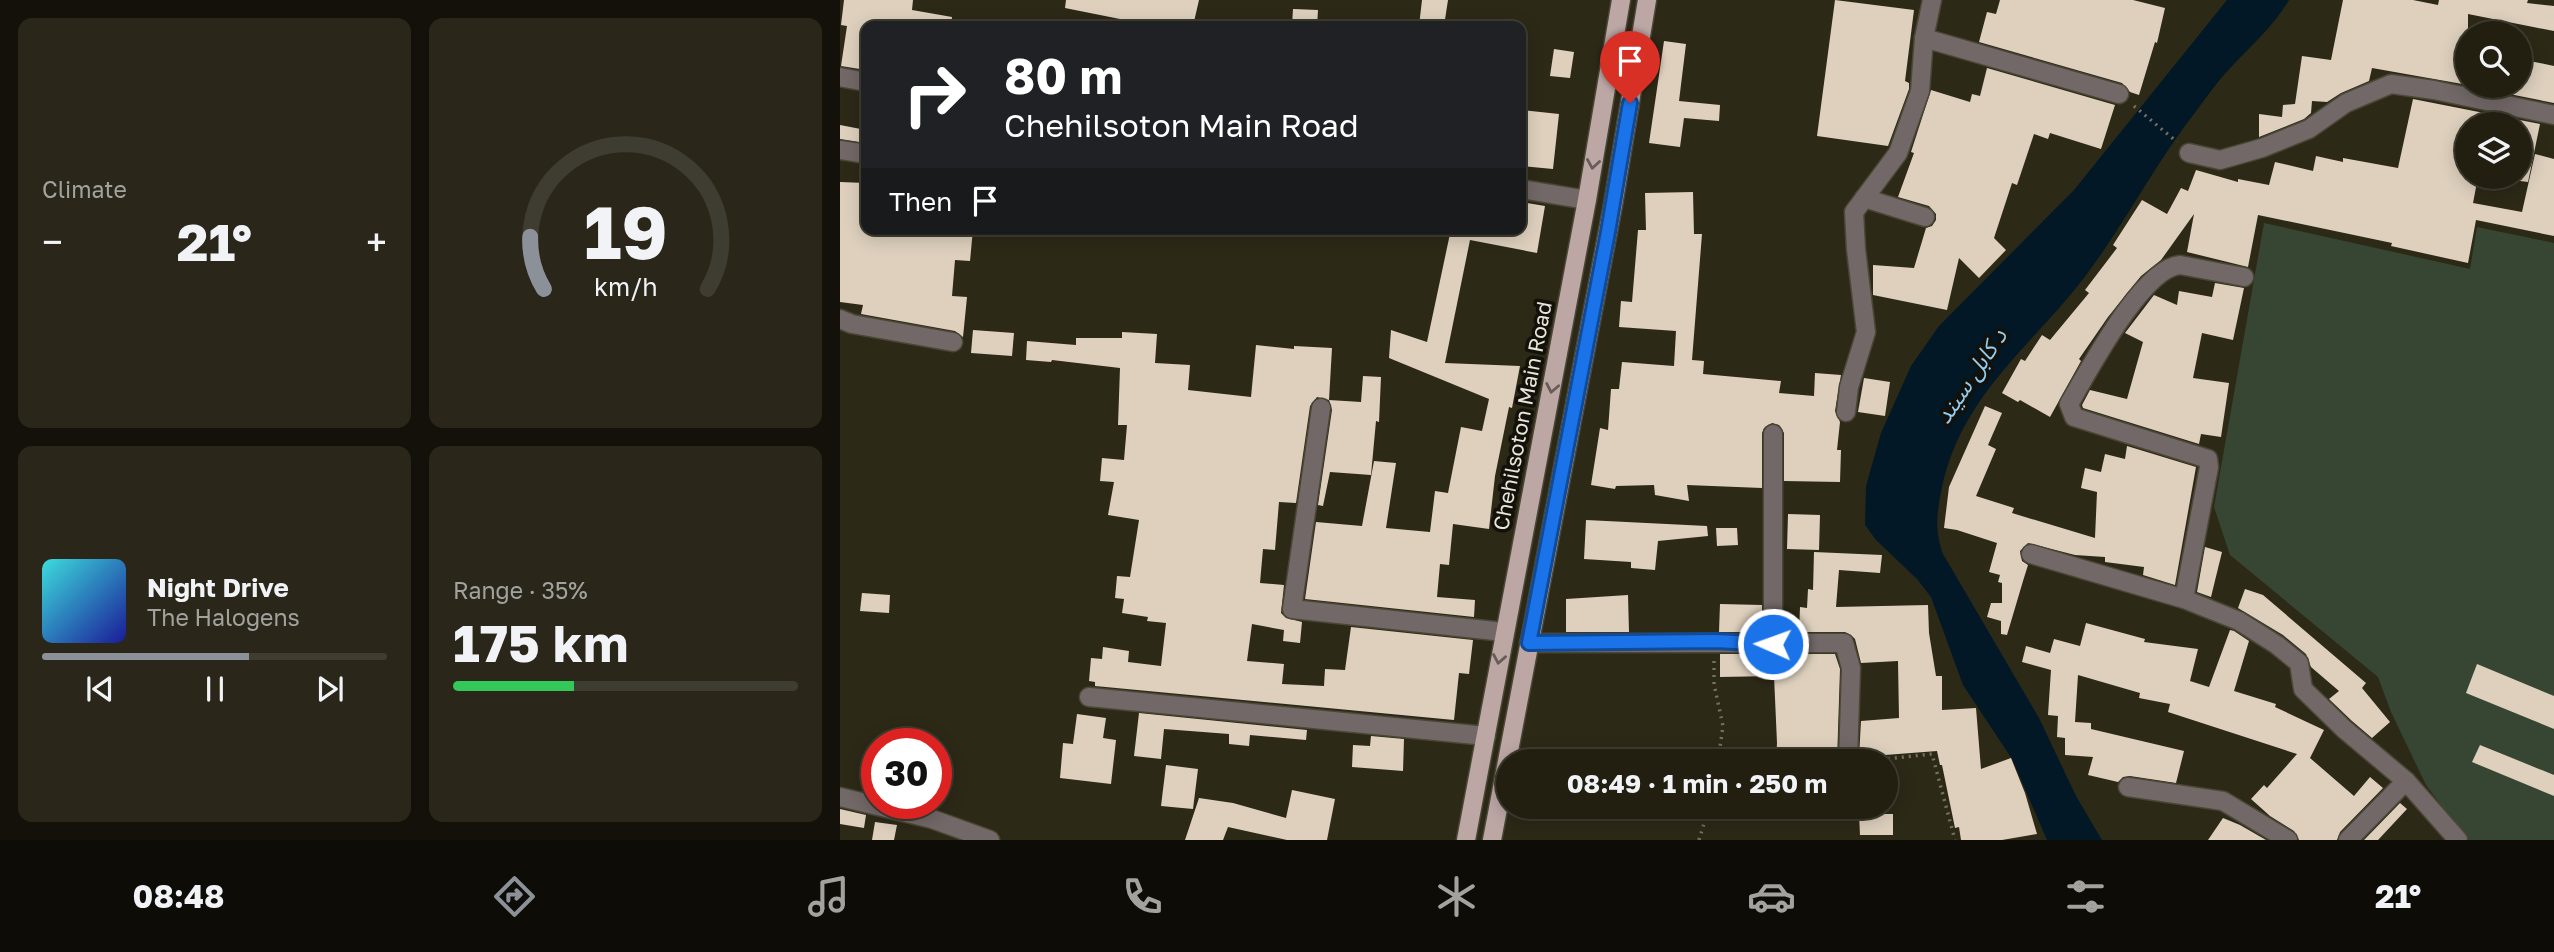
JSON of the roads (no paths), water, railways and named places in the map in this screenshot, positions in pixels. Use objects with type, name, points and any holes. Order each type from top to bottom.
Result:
[{"type":"main road","name":"Chehilsoton Main Road","points":[[1466,840],[1587,200],[1621,0]]},
{"type":"main road","points":[[1492,840],[1613,205],[1647,0]]},
{"type":"main road","points":[[1491,706],[1516,709]]},
{"type":"street","points":[[1846,412],[1849,387],[1866,332],[1854,212],[1898,153],[1920,91],[1924,38],[1932,0]]},
{"type":"street","points":[[1924,38],[2119,94]]},
{"type":"street","points":[[840,77],[861,81]]},
{"type":"street","points":[[2189,153],[2220,160],[2262,148],[2309,130],[2346,103],[2391,84],[2434,90],[2554,115]]},
{"type":"street","points":[[840,150],[861,153]]},
{"type":"street","points":[[1526,190],[1587,200]]},
{"type":"street","points":[[1864,198],[1925,216]]},
{"type":"street","points":[[2184,599],[2209,467],[2208,459],[2074,417],[2068,404],[2121,316],[2162,271],[2171,265],[2180,265],[2244,277]]},
{"type":"street","points":[[840,319],[852,324],[953,342]]},
{"type":"street","points":[[1321,408],[1292,609],[1504,632]]},
{"type":"street","points":[[1773,434],[1773,644]]},
{"type":"street","points":[[2031,554],[2184,599],[2239,621],[2277,645],[2299,663],[2303,689],[2344,729],[2406,781],[2458,840]]},
{"type":"street","points":[[1529,643],[1844,643],[1851,668],[1848,749]]},
{"type":"street","points":[[1089,697],[1486,736]]},
{"type":"street","points":[[2348,840],[2406,781]]},
{"type":"street","points":[[2128,787],[2223,801],[2288,840]]},
{"type":"street","points":[[840,797],[932,819],[990,840]]},
{"type":"water","name":"د کابل سيند","points":[[2227,0],[2289,0],[2270,26],[2219,81],[2182,130],[2084,278],[1981,399],[1952,454],[1942,487],[1937,520],[1943,554],[2039,718],[2076,796],[2102,840],[2047,840],[2012,759],[1963,685],[1931,597],[1865,525],[1866,486],[1881,433],[1911,366],[1939,326],[2074,190]]}]
